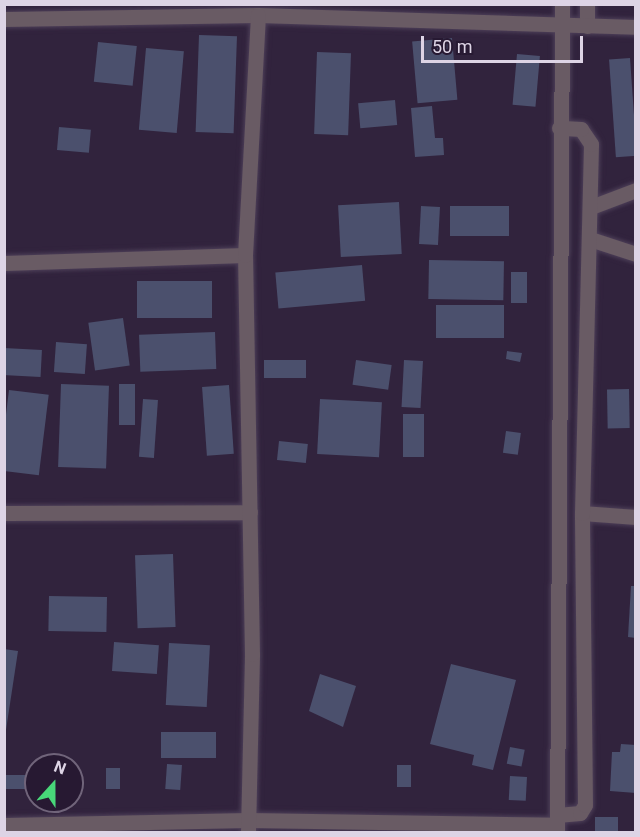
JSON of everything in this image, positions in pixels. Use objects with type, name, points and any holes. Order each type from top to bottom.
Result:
[{"type":"street","points":[[557,824],[559,128],[562,4]]},
{"type":"street","points":[[587,4],[587,26]]},
{"type":"street","points":[[248,826],[249,512],[245,255],[258,15]]},
{"type":"street","points":[[4,19],[258,15],[636,27]]},
{"type":"street","points":[[4,825],[557,824],[580,813],[585,805],[582,513],[591,207],[588,134],[559,128]]},
{"type":"street","points":[[591,207],[636,190]]},
{"type":"street","points":[[590,239],[636,254]]},
{"type":"street","points":[[4,263],[245,255]]},
{"type":"street","points":[[4,513],[249,512]]},
{"type":"street","points":[[582,513],[636,517]]},
{"type":"building","points":[[199,35],[237,36],[234,133],[196,132]]},
{"type":"building","points":[[452,38],[457,100],[418,103],[412,41]]},
{"type":"building","points":[[98,42],[137,46],[133,86],[94,82]]},
{"type":"building","points":[[146,48],[184,51],[177,133],[139,130]]},
{"type":"building","points":[[317,52],[351,53],[348,135],[314,134]]},
{"type":"building","points":[[517,54],[540,56],[535,107],[513,105]]},
{"type":"building","points":[[630,58],[636,156],[616,157],[609,59]]},
{"type":"building","points":[[395,100],[397,125],[360,128],[358,103]]},
{"type":"building","points":[[432,106],[435,138],[443,138],[444,155],[415,157],[411,108]]},
{"type":"building","points":[[59,127],[91,130],[89,153],[57,150]]},
{"type":"building","points":[[399,202],[402,254],[341,257],[338,205]]},
{"type":"building","points":[[421,206],[440,207],[438,245],[419,244]]},
{"type":"building","points":[[450,206],[509,206],[509,236],[450,236]]},
{"type":"building","points":[[429,260],[504,261],[503,300],[428,299]]},
{"type":"building","points":[[362,265],[365,301],[278,308],[275,273]]},
{"type":"building","points":[[511,272],[527,272],[527,303],[511,303]]},
{"type":"building","points":[[137,281],[212,281],[212,318],[137,318]]},
{"type":"building","points":[[436,305],[504,305],[504,338],[436,338]]},
{"type":"building","points":[[123,318],[130,366],[95,370],[88,323]]},
{"type":"building","points":[[215,332],[216,369],[140,372],[139,335]]},
{"type":"building","points":[[56,342],[87,344],[85,374],[54,372]]},
{"type":"building","points":[[4,348],[42,350],[41,377],[4,375]]},
{"type":"building","points":[[507,351],[522,353],[520,362],[506,359]]},
{"type":"building","points":[[264,360],[306,360],[306,378],[264,378]]},
{"type":"building","points":[[356,360],[392,365],[388,390],[353,385]]},
{"type":"building","points":[[404,360],[423,361],[421,408],[402,407]]},
{"type":"building","points":[[61,384],[109,386],[106,469],[58,467]]},
{"type":"building","points":[[119,384],[135,384],[135,425],[119,425]]},
{"type":"building","points":[[229,385],[234,454],[207,456],[202,387]]},
{"type":"building","points":[[607,389],[629,389],[630,428],[608,428]]},
{"type":"building","points":[[9,390],[49,395],[39,475],[4,471],[4,431]]},
{"type":"building","points":[[143,399],[158,400],[154,458],[139,457]]},
{"type":"building","points":[[320,399],[382,402],[379,457],[317,454]]},
{"type":"building","points":[[403,414],[424,414],[424,457],[403,457]]},
{"type":"building","points":[[506,431],[521,433],[518,455],[503,453]]},
{"type":"building","points":[[279,441],[308,444],[306,463],[277,460]]},
{"type":"building","points":[[173,554],[176,627],[138,628],[135,555]]},
{"type":"building","points":[[631,586],[636,586],[636,638],[628,637]]},
{"type":"building","points":[[49,596],[107,597],[106,632],[48,631]]},
{"type":"building","points":[[114,642],[159,645],[157,674],[112,671]]},
{"type":"building","points":[[169,643],[210,645],[207,707],[166,705]]},
{"type":"building","points":[[4,649],[18,651],[6,730],[4,730]]},
{"type":"building","points":[[451,664],[516,680],[493,770],[472,765],[474,755],[430,744]]},
{"type":"building","points":[[320,674],[356,686],[343,727],[309,711]]},
{"type":"building","points":[[161,732],[216,732],[216,758],[161,758]]},
{"type":"building","points":[[621,744],[636,745],[636,793],[610,791],[612,752],[620,752]]},
{"type":"building","points":[[510,747],[525,750],[521,767],[507,764]]},
{"type":"building","points":[[167,764],[182,765],[180,790],[165,789]]},
{"type":"building","points":[[397,765],[411,765],[411,787],[397,787]]},
{"type":"building","points":[[106,768],[120,768],[120,789],[106,789]]},
{"type":"building","points":[[6,775],[24,775],[24,789],[6,789]]},
{"type":"building","points":[[510,776],[527,777],[526,801],[509,800]]},
{"type":"building","points":[[595,817],[618,817],[618,832],[595,832]]}]
